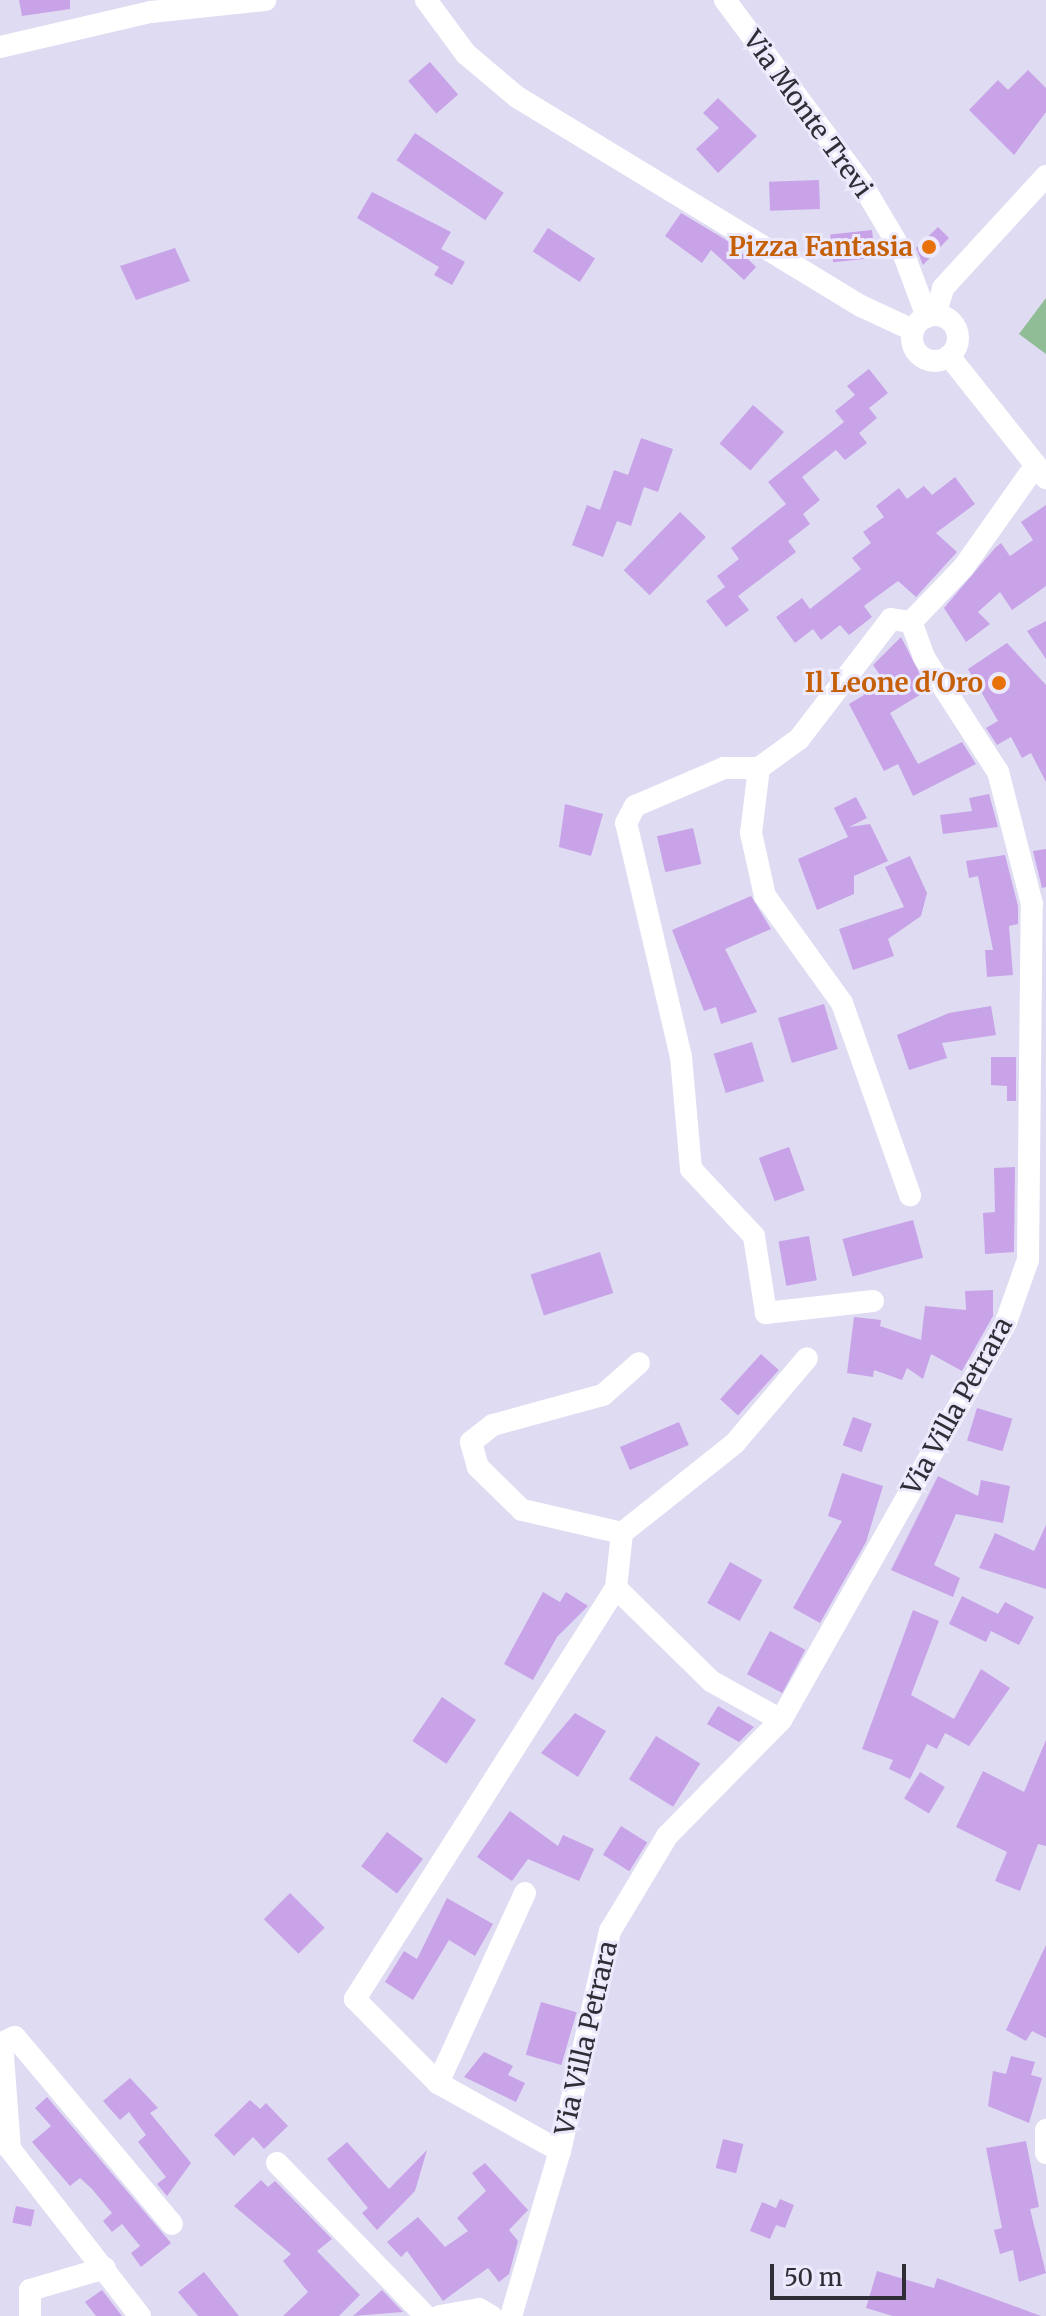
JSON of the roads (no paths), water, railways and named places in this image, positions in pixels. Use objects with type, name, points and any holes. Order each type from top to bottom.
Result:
[{"type":"street","points":[[0,47],[151,12],[265,0]]},
{"type":"street","points":[[426,0],[466,54],[517,97],[861,306],[956,329],[949,356]]},
{"type":"street","name":"Via Monte Trevi","points":[[725,0],[862,184],[904,255],[925,321]]},
{"type":"street","points":[[949,356],[934,361],[918,354],[925,321],[943,288],[1046,176]]},
{"type":"street","points":[[873,1301],[766,1313],[754,1236],[691,1169],[681,1057],[626,823],[635,806],[724,768],[759,768],[799,739],[891,619],[911,622],[963,568],[1041,471],[949,356]]},
{"type":"street","name":"Via Villa Petrara","points":[[511,2316],[560,2151],[610,1931],[667,1836],[781,1720],[1006,1322],[1028,1260],[1032,904],[1002,783],[911,622]]},
{"type":"street","points":[[759,768],[751,833],[765,896],[842,1003],[910,1195]]},
{"type":"street","points":[[560,2151],[438,2083],[355,1999],[616,1588],[622,1533],[735,1443],[807,1358]]},
{"type":"street","points":[[622,1533],[522,1510],[478,1467],[471,1442],[493,1425],[603,1395],[639,1363]]},
{"type":"street","points":[[616,1588],[711,1681],[781,1720]]},
{"type":"street","points":[[438,2083],[525,1893]]},
{"type":"street","points":[[140,2316],[10,2149],[2,2043],[15,2037],[172,2224]]},
{"type":"street","points":[[1046,2130],[1046,2153]]},
{"type":"street","points":[[277,2163],[426,2316]]},
{"type":"street","points":[[30,2316],[30,2290],[105,2268]]},
{"type":"street","points":[[440,2316],[479,2309],[491,2316]]},
{"type":"place","name":"Pizza Fantasia","points":[[929,247]]},
{"type":"place","name":"Il Leone d'Oro","points":[[999,683]]}]
